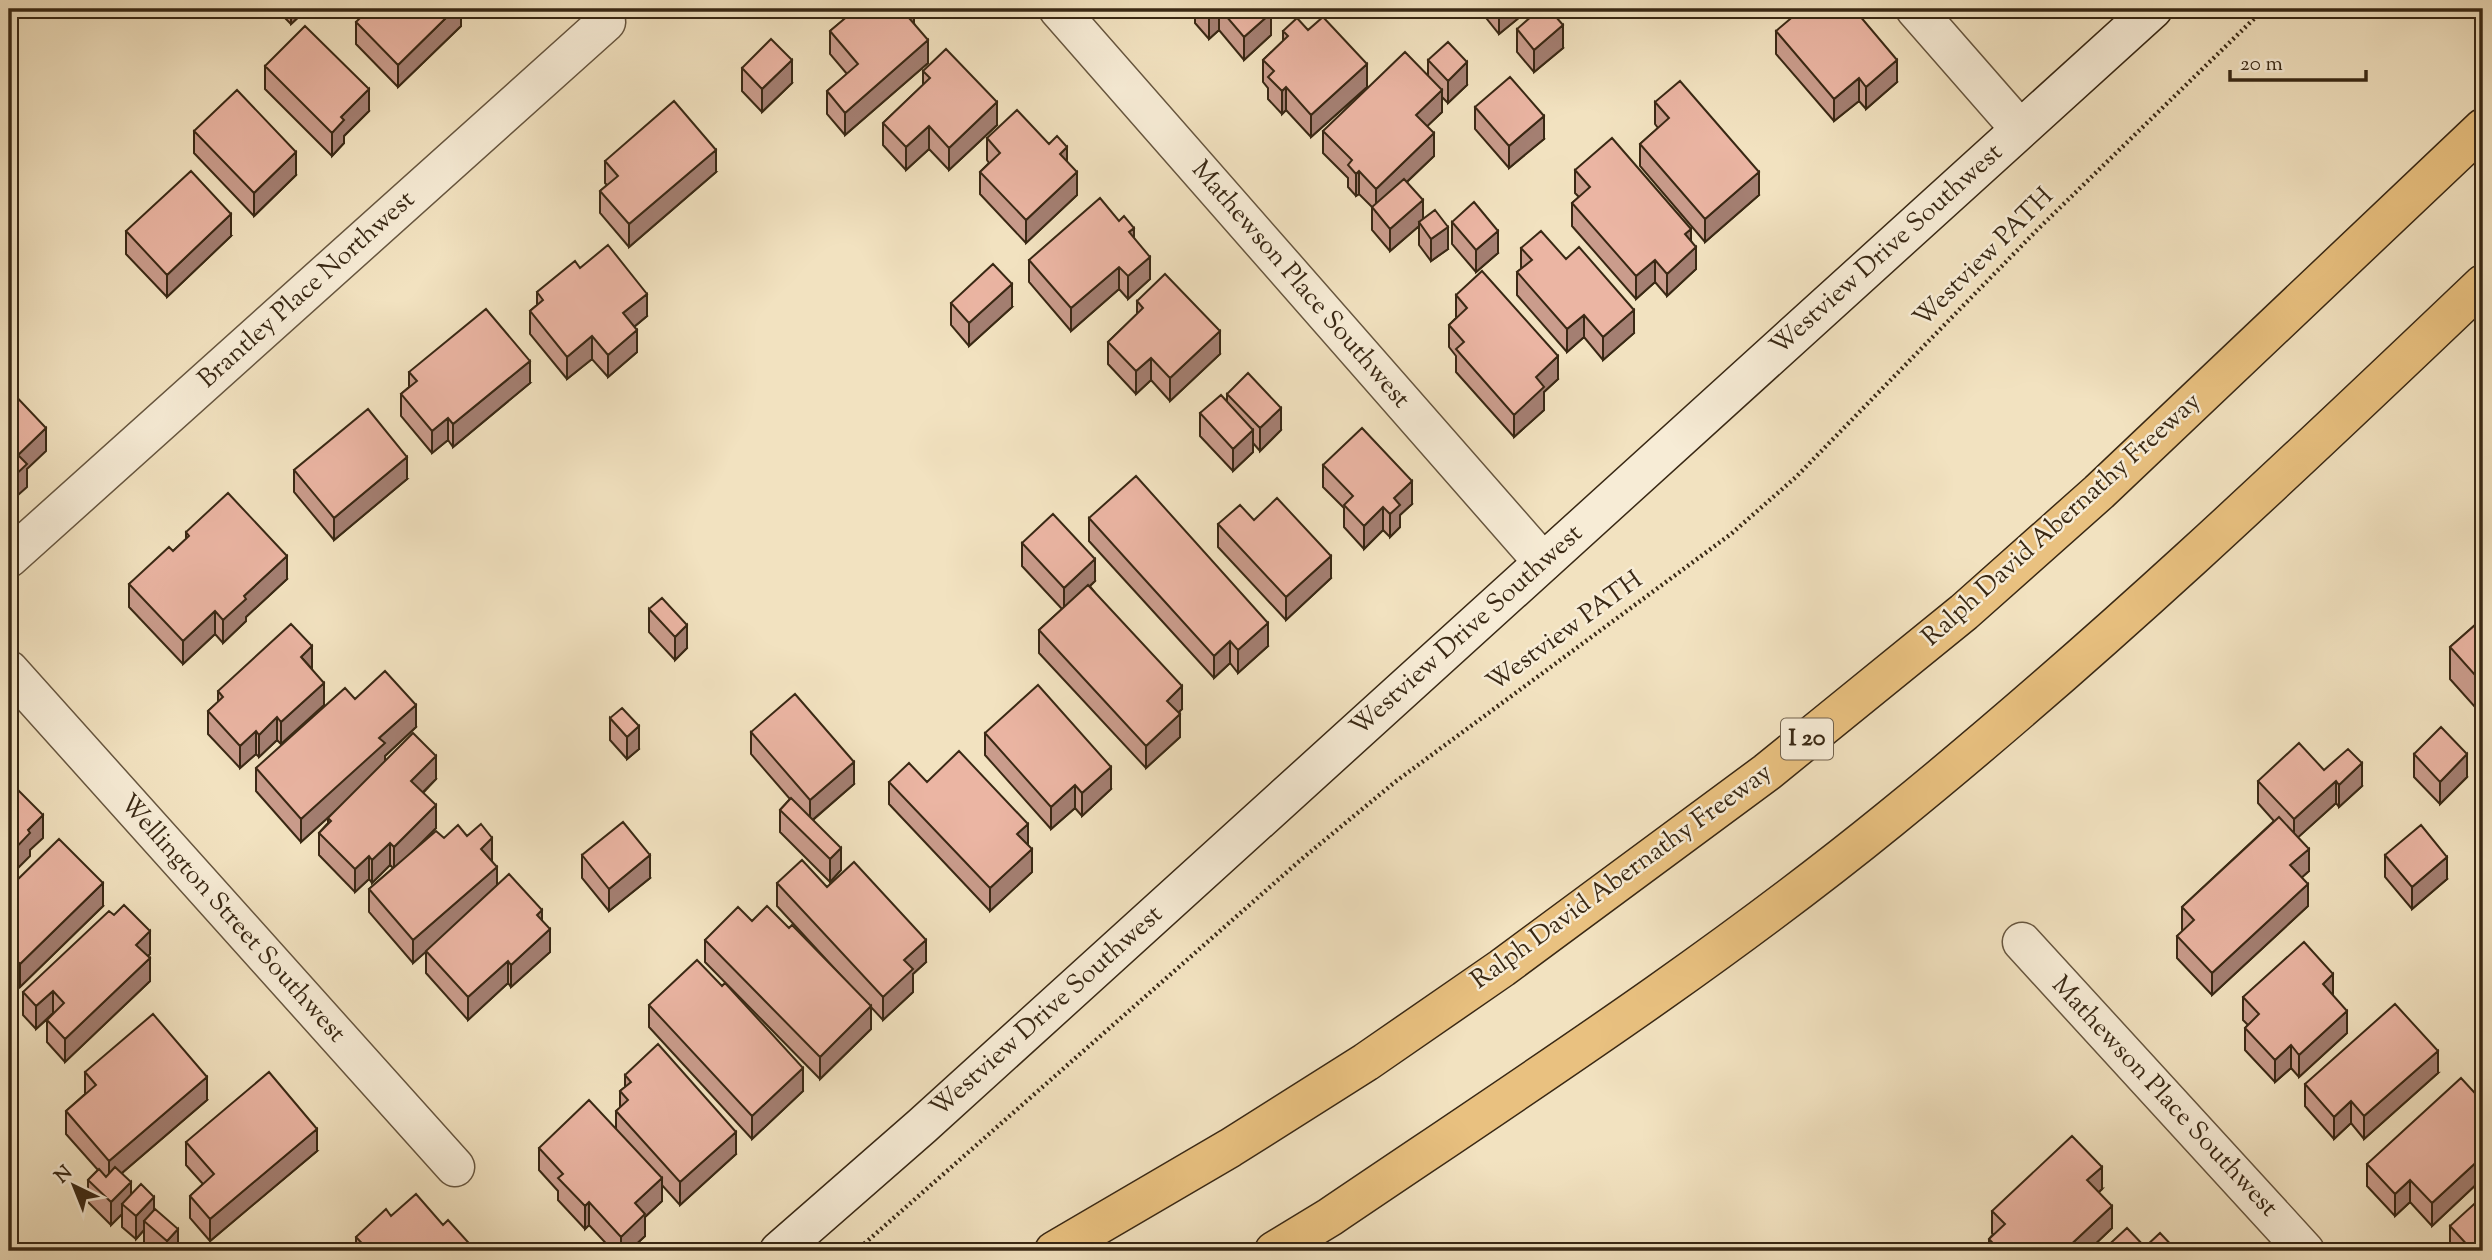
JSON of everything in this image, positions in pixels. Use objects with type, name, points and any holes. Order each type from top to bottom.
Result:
[{"type":"highway","name":"Ralph David Abernathy Freeway","points":[[1054,1251],[1230,1148],[1366,1062],[1502,968],[1767,772],[1964,612],[2099,492],[2483,128]]},
{"type":"highway","points":[[1274,1251],[1341,1210],[1674,984],[1889,820],[2086,654],[2259,498],[2483,284]]},
{"type":"street","name":"Mathewson Place Southwest","points":[[1058,9],[1542,562]]},
{"type":"street","points":[[1915,9],[2020,129]]},
{"type":"street","name":"Westview Drive Southwest","points":[[779,1251],[922,1126],[2153,9]]},
{"type":"street","name":"Brantley Place Northwest","points":[[9,558],[606,22]]},
{"type":"street","name":"Wellington Street Southwest","points":[[9,670],[454,1167]]},
{"type":"street","name":"Mathewson Place Southwest","points":[[2022,942],[2305,1251]]},
{"type":"path","name":"Westview PATH","points":[[856,1251],[1304,857],[1395,782],[1731,534],[1796,477],[2037,230],[2264,9]]},
{"type":"building","points":[[369,9],[455,9],[398,65],[356,22]]},
{"type":"building","points":[[856,9],[910,9],[914,13],[909,18],[928,40],[845,113],[827,91],[858,64],[830,31]]},
{"type":"building","points":[[1202,9],[1218,9],[1209,16]]},
{"type":"building","points":[[1220,9],[1267,9],[1271,13],[1244,37]]},
{"type":"building","points":[[1540,9],[1549,9],[1563,25],[1534,50],[1517,29]]},
{"type":"building","points":[[1802,9],[1854,9],[1897,60],[1866,87],[1859,78],[1834,99],[1776,31]]},
{"type":"building","points":[[1323,17],[1367,64],[1311,115],[1286,87],[1282,91],[1268,77],[1274,71],[1263,60],[1288,36],[1283,31],[1297,18],[1308,30]]},
{"type":"building","points":[[305,26],[369,89],[341,117],[344,120],[332,133],[265,66]]},
{"type":"building","points":[[771,39],[792,60],[762,89],[742,68]]},
{"type":"building","points":[[1448,42],[1467,62],[1448,81],[1428,60]]},
{"type":"building","points":[[946,49],[997,102],[949,148],[929,126],[906,147],[883,123],[930,78],[923,71]]},
{"type":"building","points":[[1405,52],[1442,90],[1416,115],[1434,133],[1376,189],[1359,171],[1356,174],[1348,165],[1352,160],[1323,131]]},
{"type":"building","points":[[1510,77],[1544,116],[1509,146],[1475,107]]},
{"type":"building","points":[[1680,81],[1759,172],[1705,219],[1640,144],[1669,118],[1655,102]]},
{"type":"building","points":[[237,90],[296,152],[254,193],[194,131]]},
{"type":"building","points":[[674,101],[716,150],[629,224],[600,191],[618,176],[605,161]]},
{"type":"building","points":[[1017,110],[1049,144],[1057,136],[1067,147],[1060,154],[1077,172],[1026,220],[980,172],[1000,153],[987,138]]},
{"type":"building","points":[[1612,138],[1691,229],[1685,234],[1696,247],[1667,274],[1655,260],[1636,276],[1572,203],[1590,187],[1575,170]]},
{"type":"building","points":[[191,171],[231,214],[167,275],[126,231]]},
{"type":"building","points":[[1404,179],[1423,200],[1390,229],[1372,207]]},
{"type":"building","points":[[1100,198],[1119,221],[1124,216],[1134,228],[1129,232],[1150,257],[1128,276],[1119,267],[1071,308],[1029,260]]},
{"type":"building","points":[[1474,202],[1498,231],[1476,250],[1452,222]]},
{"type":"building","points":[[1435,210],[1448,227],[1431,239],[1419,222]]},
{"type":"building","points":[[1541,231],[1566,259],[1579,247],[1634,310],[1603,337],[1584,315],[1567,329],[1517,272],[1532,260],[1521,248]]},
{"type":"building","points":[[608,245],[647,294],[623,313],[637,330],[608,355],[592,336],[567,357],[530,311],[543,300],[537,292],[575,261],[580,268]]},
{"type":"building","points":[[993,264],[1012,284],[969,323],[951,303]]},
{"type":"building","points":[[1482,271],[1558,356],[1536,377],[1544,387],[1514,415],[1456,349],[1464,342],[1449,325],[1467,308],[1456,295]]},
{"type":"building","points":[[1165,274],[1220,331],[1170,378],[1151,358],[1136,371],[1108,342],[1143,308],[1137,301]]},
{"type":"building","points":[[486,309],[530,361],[453,424],[448,418],[432,431],[401,394],[417,381],[409,372]]},
{"type":"building","points":[[1248,373],[1281,408],[1260,428],[1227,394]]},
{"type":"building","points":[[9,389],[46,428],[18,455],[27,464],[9,481]]},
{"type":"building","points":[[1221,395],[1253,430],[1233,449],[1200,413]]},
{"type":"building","points":[[368,409],[407,457],[334,518],[294,470]]},
{"type":"building","points":[[1362,428],[1412,481],[1394,498],[1400,505],[1390,514],[1383,507],[1364,526],[1344,505],[1353,496],[1323,465]]},
{"type":"building","points":[[1136,476],[1268,623],[1238,650],[1230,641],[1214,656],[1089,518]]},
{"type":"building","points":[[228,493],[287,556],[244,596],[246,599],[223,620],[215,611],[183,641],[129,584],[169,547],[173,551],[189,536],[186,532]]},
{"type":"building","points":[[1277,498],[1331,556],[1286,597],[1218,524],[1240,505],[1254,520]]},
{"type":"building","points":[[1053,514],[1095,559],[1064,588],[1022,543]]},
{"type":"building","points":[[1088,585],[1182,686],[1167,701],[1180,714],[1146,746],[1039,630]]},
{"type":"building","points":[[662,598],[687,625],[675,637],[649,609]]},
{"type":"building","points":[[2483,618],[2483,684],[2450,647]]},
{"type":"building","points":[[291,624],[312,646],[301,657],[324,683],[281,722],[277,717],[259,735],[256,731],[240,746],[208,711],[223,697],[218,691]]},
{"type":"building","points":[[385,671],[416,705],[379,738],[385,743],[301,819],[256,768],[345,688],[355,699]]},
{"type":"building","points":[[1038,685],[1111,767],[1082,793],[1075,785],[1051,807],[985,733]]},
{"type":"building","points":[[795,694],[854,762],[810,800],[751,732]]},
{"type":"building","points":[[622,708],[639,726],[627,737],[610,718]]},
{"type":"building","points":[[2441,727],[2467,754],[2440,782],[2414,754]]},
{"type":"building","points":[[413,733],[436,756],[411,781],[436,805],[394,847],[390,843],[372,860],[369,856],[355,869],[319,833],[331,821],[328,818]]},
{"type":"building","points":[[2299,743],[2324,770],[2348,749],[2362,763],[2339,785],[2336,781],[2294,819],[2258,781]]},
{"type":"building","points":[[959,751],[1028,824],[1017,834],[1032,849],[990,888],[889,782],[909,763],[927,782]]},
{"type":"building","points":[[2483,764],[2483,778],[2476,768]]},
{"type":"building","points":[[9,781],[43,815],[9,855]]},
{"type":"building","points":[[791,798],[841,848],[830,859],[780,810]]},
{"type":"building","points":[[2279,817],[2309,849],[2290,865],[2308,884],[2212,973],[2177,936],[2194,920],[2182,907]]},
{"type":"building","points":[[623,822],[650,855],[609,889],[582,855]]},
{"type":"building","points":[[481,824],[492,838],[481,849],[497,867],[413,940],[369,889],[436,831],[444,838],[458,825],[467,836]]},
{"type":"building","points":[[2421,825],[2447,857],[2412,887],[2385,855]]},
{"type":"building","points":[[59,839],[103,883],[20,964],[9,953],[9,888]]},
{"type":"building","points":[[802,860],[827,887],[854,862],[926,940],[904,960],[913,969],[883,997],[777,883]]},
{"type":"building","points":[[509,874],[542,910],[537,915],[550,929],[511,965],[508,961],[468,997],[426,951]]},
{"type":"building","points":[[124,905],[150,931],[136,945],[150,958],[65,1039],[47,1020],[64,1003],[53,991],[36,1006],[23,992],[109,911],[114,915]]},
{"type":"building","points":[[767,906],[789,928],[792,925],[871,1006],[820,1057],[705,940],[738,907],[752,921]]},
{"type":"building","points":[[2304,942],[2333,974],[2323,984],[2347,1011],[2299,1055],[2291,1045],[2275,1060],[2245,1028],[2259,1014],[2243,997]]},
{"type":"building","points":[[697,960],[722,986],[725,983],[803,1068],[752,1116],[649,1005]]},
{"type":"building","points":[[2395,1004],[2438,1051],[2364,1116],[2351,1101],[2334,1117],[2305,1084]]},
{"type":"building","points":[[153,1014],[207,1077],[109,1161],[66,1111],[96,1085],[85,1072]]},
{"type":"building","points":[[658,1044],[736,1132],[680,1182],[616,1111],[628,1100],[620,1091],[631,1082],[625,1075]]},
{"type":"building","points":[[269,1072],[317,1129],[210,1219],[190,1196],[214,1174],[186,1142]]},
{"type":"building","points":[[2461,1078],[2483,1102],[2483,1156],[2432,1203],[2410,1180],[2395,1194],[2367,1164]]},
{"type":"building","points":[[589,1100],[662,1178],[635,1203],[645,1214],[621,1237],[589,1202],[585,1206],[558,1178],[563,1174],[539,1148]]},
{"type":"building","points":[[2072,1136],[2102,1167],[2087,1180],[2112,1206],[2064,1251],[2000,1251],[1989,1239],[2005,1224],[1992,1211]]},
{"type":"building","points":[[115,1167],[131,1182],[111,1202],[88,1180],[99,1169],[106,1177]]},
{"type":"building","points":[[141,1184],[154,1197],[136,1216],[122,1204]]},
{"type":"building","points":[[416,1194],[443,1225],[448,1220],[476,1251],[369,1251],[356,1237],[386,1209],[391,1216]]},
{"type":"building","points":[[2483,1196],[2483,1251],[2469,1251],[2471,1249],[2450,1226]]},
{"type":"building","points":[[155,1209],[178,1229],[167,1241],[144,1221]]},
{"type":"building","points":[[2127,1228],[2145,1247],[2160,1233],[2177,1251],[2102,1251]]}]
